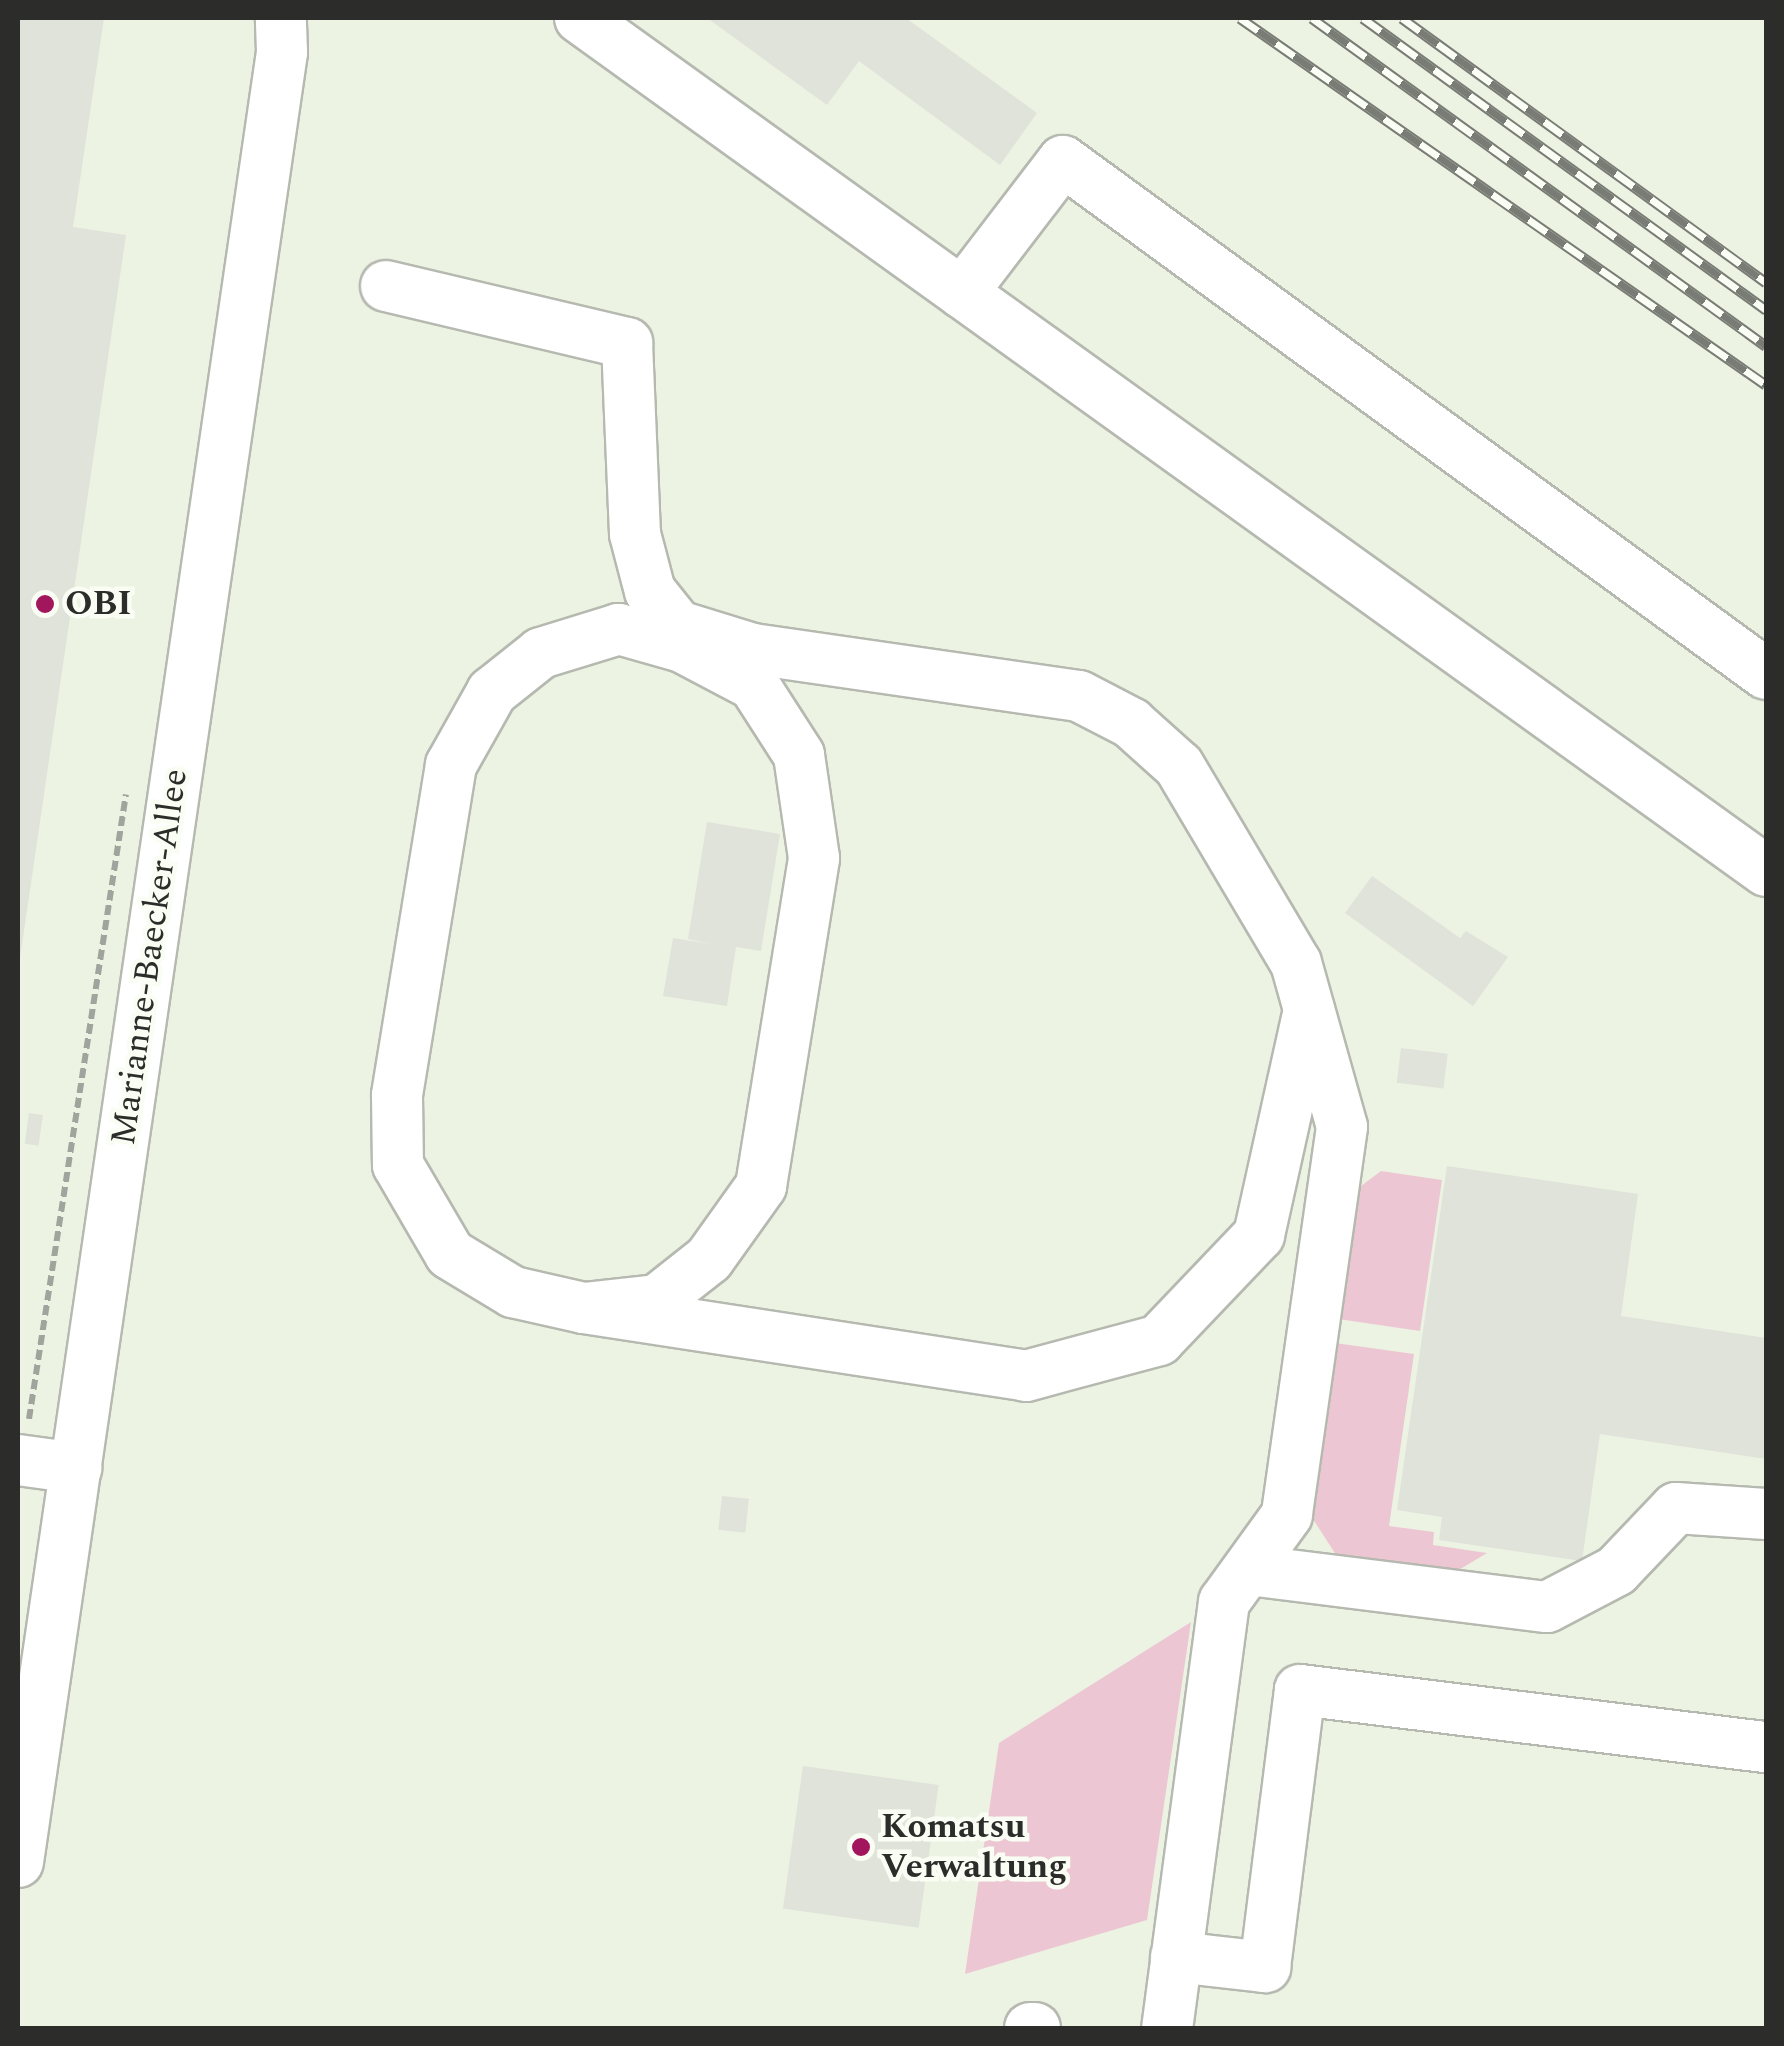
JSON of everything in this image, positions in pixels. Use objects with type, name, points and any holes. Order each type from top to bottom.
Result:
[{"type":"street","points":[[580,18],[1766,871]]},
{"type":"street","name":"Marianne-Baecker-Allee","points":[[18,1862],[281,34]]},
{"type":"street","points":[[962,292],[1063,161],[1766,674]]},
{"type":"street","points":[[386,286],[626,343],[635,534],[650,591],[678,626],[753,649],[1079,696],[1131,724],[1178,766],[1233,850],[1296,963],[1342,1127],[1287,1514],[1224,1602],[1166,2028]]},
{"type":"street","points":[[584,1308],[657,1300],[709,1260],[762,1186],[814,858],[800,755],[754,685],[682,648],[619,629],[541,652],[492,692],[451,765],[397,1096],[398,1165],[450,1254],[513,1292],[584,1308],[1026,1376],[1159,1340],[1259,1235],[1310,1010]]},
{"type":"street","points":[[18,1460],[76,1468]]},
{"type":"street","points":[[1249,1570],[1547,1608],[1616,1571],[1676,1508],[1766,1514]]},
{"type":"street","points":[[1176,1958],[1265,1968],[1300,1690],[1766,1747]]},
{"type":"shaded area","points":[[18,18],[1766,18],[1766,2028],[18,2028]]},
{"type":"shaded area","points":[[1381,1171],[1442,1180],[1420,1331],[1338,1319],[1357,1189]]},
{"type":"shaded area","points":[[1335,1343],[1414,1354],[1389,1526],[1434,1532],[1433,1545],[1487,1553],[1447,1577],[1340,1561],[1311,1516]]},
{"type":"shaded area","points":[[1191,1622],[1147,1920],[965,1974],[999,1743]]},
{"type":"building","name":"OBI","points":[[18,18],[104,18],[73,227],[126,235],[20,958]]},
{"type":"building","points":[[707,18],[906,18],[1037,113],[1000,165],[859,61],[827,105]]},
{"type":"building","points":[[707,822],[780,834],[761,951],[736,947],[727,1006],[663,996],[673,938],[711,944],[688,939]]},
{"type":"building","points":[[1372,876],[1460,938],[1466,931],[1508,957],[1473,1006],[1345,913]]},
{"type":"building","points":[[1401,1048],[1448,1054],[1443,1088],[1397,1083]]},
{"type":"building","points":[[29,1113],[43,1115],[39,1146],[25,1144]]},
{"type":"building","points":[[1447,1166],[1638,1194],[1621,1316],[1766,1338],[1766,1459],[1600,1434],[1582,1561],[1439,1540],[1442,1517],[1397,1510]]},
{"type":"building","points":[[722,1496],[749,1499],[745,1533],[718,1530]]},
{"type":"building","name":"Komatsu Verwaltung","points":[[803,1766],[939,1785],[919,1928],[783,1909]]},
{"type":"railway","points":[[1240,18],[1766,385]]},
{"type":"railway","points":[[1312,18],[1766,346]]},
{"type":"railway","points":[[1363,18],[1766,310]]},
{"type":"railway","points":[[1402,18],[1766,282]]},
{"type":"place","name":"OBI","points":[[45,604]]},
{"type":"place","name":"Komatsu Verwaltung","points":[[861,1847]]}]
